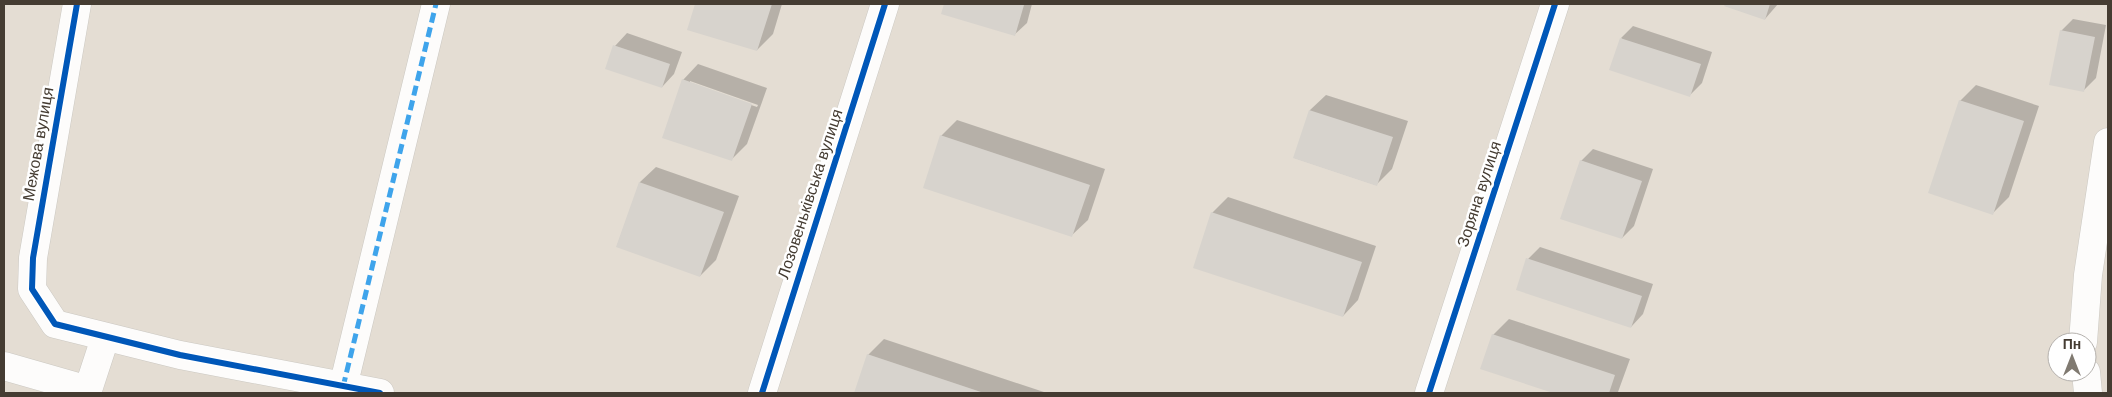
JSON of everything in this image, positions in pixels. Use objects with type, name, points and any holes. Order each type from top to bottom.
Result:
[{"type":"street","name":"Межова вулиця","points":[[77,4],[33,258],[32,289],[55,324],[105,338]]},
{"type":"street","points":[[343,387],[436,4]]},
{"type":"street","name":"Лозовеньківська вулиця","points":[[762,393],[885,4]]},
{"type":"street","name":"Зоряна вулиця","points":[[1429,393],[1555,4]]},
{"type":"street","points":[[2084,332],[2088,275],[2108,142]]},
{"type":"street","points":[[4,366],[88,392],[105,338],[180,355],[380,393]]},
{"type":"shaded area","points":[[4,4],[2108,4],[2108,393],[4,393]]},
{"type":"building","points":[[695,4],[772,4],[757,51],[687,30]]},
{"type":"building","points":[[944,4],[1024,5],[1015,36],[941,14]]},
{"type":"building","points":[[1725,4],[1770,4],[1765,20],[1724,6]]},
{"type":"building","points":[[2060,30],[2095,37],[2084,92],[2049,85]]},
{"type":"building","points":[[1620,38],[1701,64],[1690,97],[1609,70]]},
{"type":"building","points":[[613,45],[670,64],[662,88],[605,69]]},
{"type":"building","points":[[682,79],[752,104],[732,161],[662,138]]},
{"type":"building","points":[[1959,100],[2024,121],[1993,215],[1928,193]]},
{"type":"building","points":[[1309,110],[1393,137],[1377,186],[1293,158]]},
{"type":"building","points":[[940,135],[1090,185],[1072,237],[923,188]]},
{"type":"building","points":[[1580,160],[1642,181],[1622,239],[1560,219]]},
{"type":"building","points":[[639,182],[724,212],[700,277],[616,247]]},
{"type":"building","points":[[1211,212],[1362,262],[1343,317],[1193,268]]},
{"type":"building","points":[[1526,258],[1642,296],[1631,328],[1516,290]]},
{"type":"building","points":[[1492,334],[1615,375],[1609,393],[1553,393],[1480,369]]},
{"type":"building","points":[[867,354],[984,393],[854,393]]},
{"type":"marked path","points":[[343,387],[436,4]]},
{"type":"cycle path","points":[[77,4],[33,258],[32,289],[55,324],[180,355],[380,393]]},
{"type":"cycle path","points":[[762,393],[885,4]]},
{"type":"cycle path","points":[[1429,393],[1555,4]]}]
